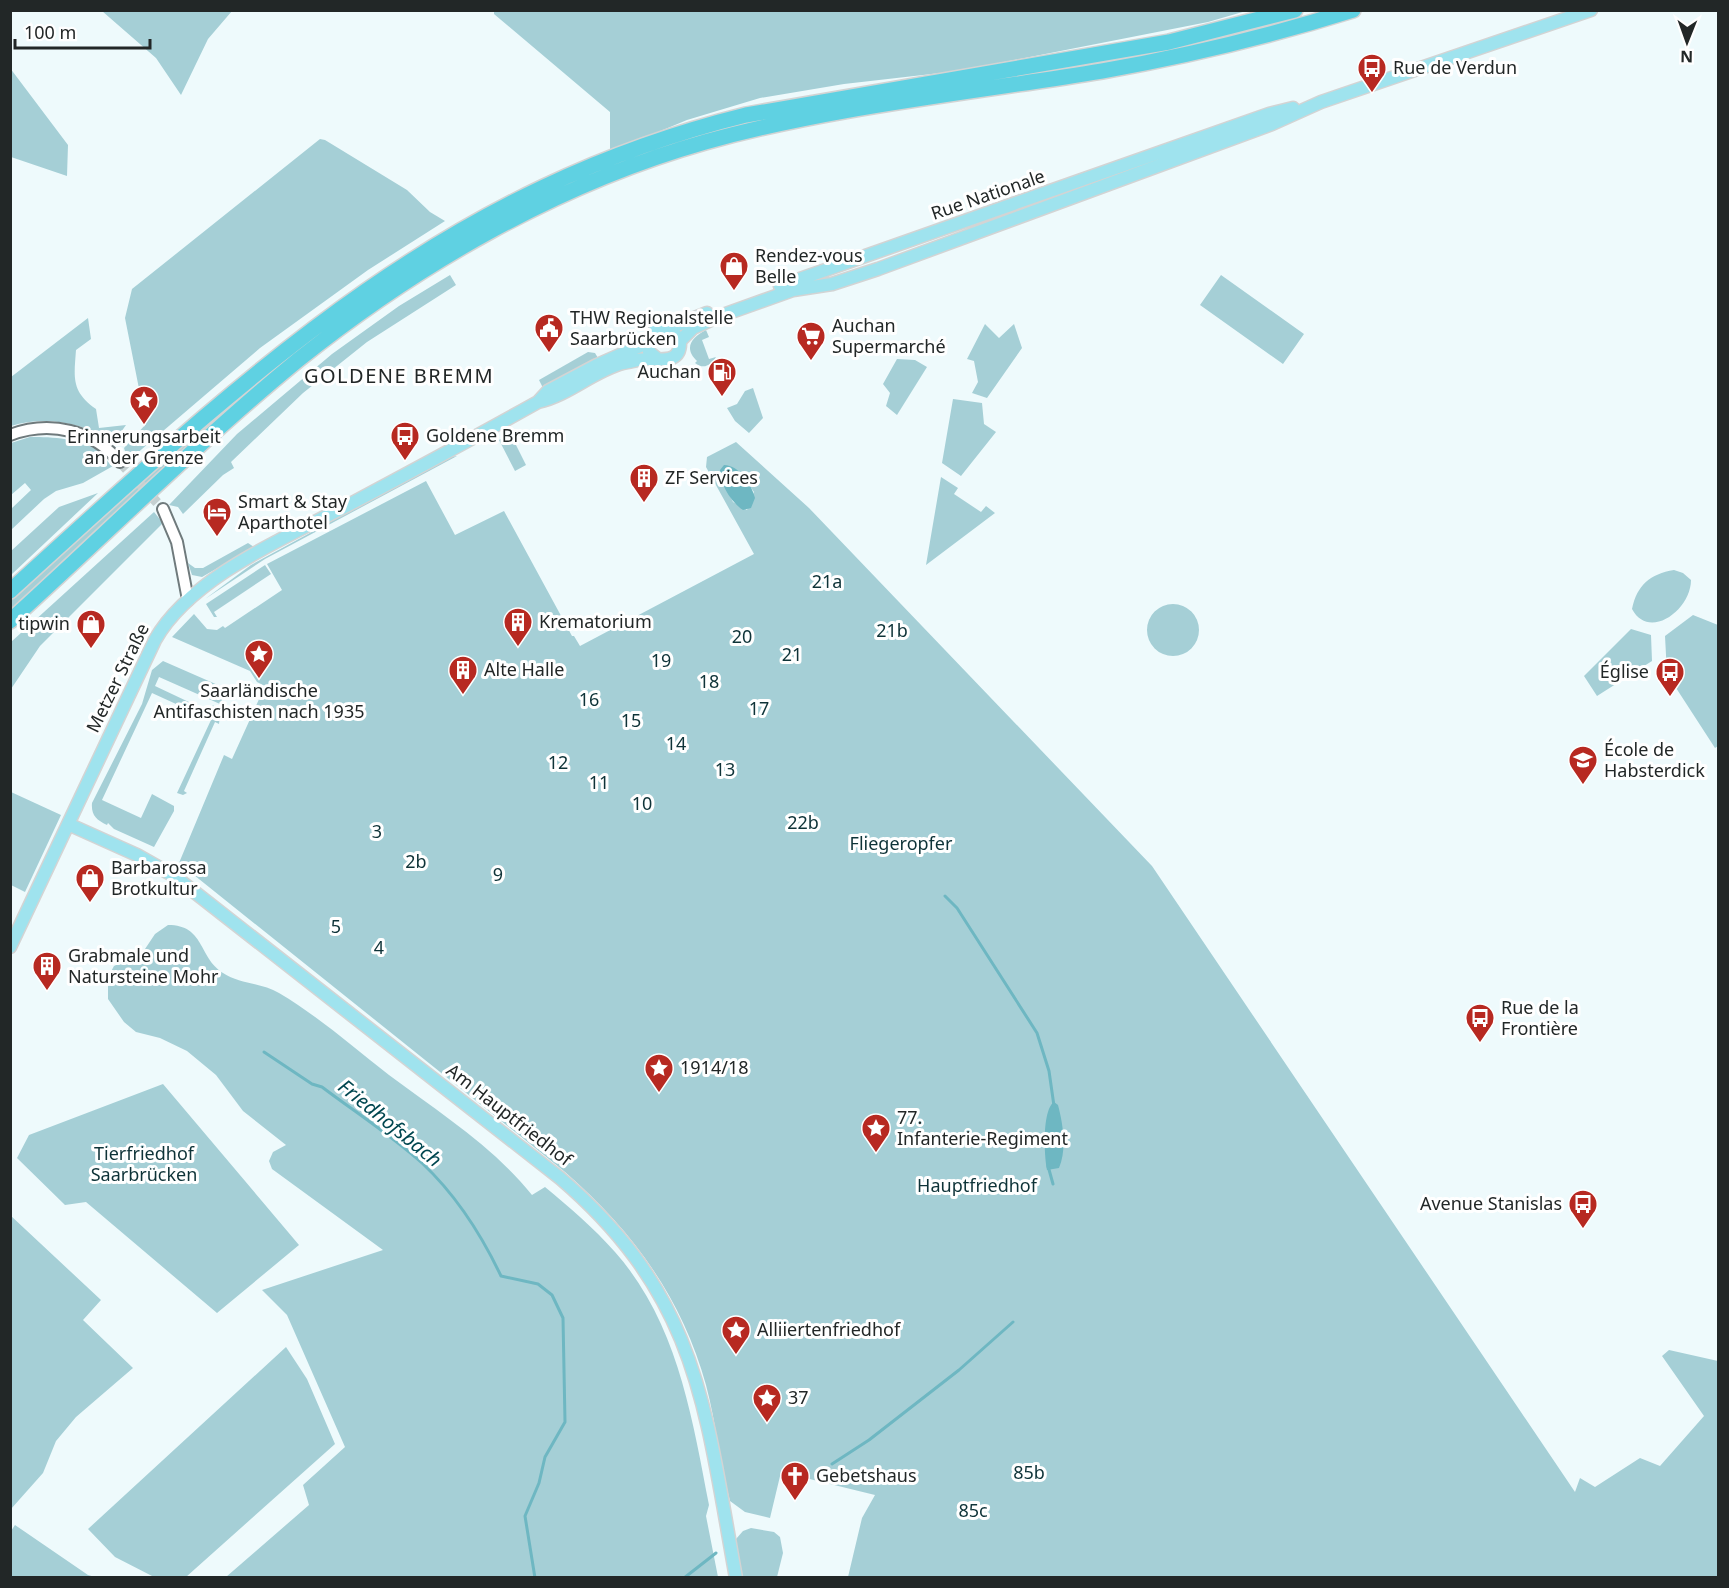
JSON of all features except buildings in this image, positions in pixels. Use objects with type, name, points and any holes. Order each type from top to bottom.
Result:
[{"type":"highway","points":[[10,591],[258,371],[328,316],[468,225],[613,155],[734,118],[814,102],[1169,42],[1295,10]]},
{"type":"highway","points":[[10,621],[169,473],[300,359],[368,309],[459,249],[510,221],[630,167],[751,130],[868,107],[1172,58],[1251,40],[1353,10]]},
{"type":"main road","name":"Rue Nationale","points":[[670,328],[721,307],[1258,118],[1321,102],[1591,10]]},
{"type":"main road","name":"Rue Nationale","points":[[680,341],[693,328],[720,316],[793,290],[848,280],[976,235],[1166,161],[1272,124],[1321,102]]},
{"type":"main road","points":[[670,328],[680,341],[676,355],[670,360],[659,360],[649,352],[647,343],[656,329],[670,328]]},
{"type":"main road","name":"Metzer Straße","points":[[10,948],[155,640],[170,618],[188,600],[215,579],[263,551],[517,414],[538,402],[548,391],[597,364],[647,343]]},
{"type":"main road","name":"Metzer Straße","points":[[538,402],[553,399],[597,374],[622,364],[646,359],[659,360]]},
{"type":"main road","name":"Am Hauptfriedhof","points":[[68,824],[137,855],[174,876],[553,1173],[612,1228],[640,1262],[666,1304],[692,1365],[711,1441],[736,1578]]},
{"type":"street","points":[[10,435],[35,429],[74,431],[96,440],[120,462]]},
{"type":"street","points":[[163,509],[177,542],[188,600]]},
{"type":"green space","points":[[102,11],[232,11],[208,39],[181,95],[156,58]]},
{"type":"green space","points":[[494,11],[1246,11],[1208,22],[958,71],[844,84],[760,98],[687,120],[610,152],[610,112],[494,14]]},
{"type":"green space","points":[[10,68],[68,145],[67,176],[11,157]]},
{"type":"green space","points":[[320,139],[407,190],[430,212],[445,221],[368,270],[260,348],[135,455],[127,458],[124,448],[146,424],[125,318],[132,289]]},
{"type":"green space","points":[[450,275],[456,285],[367,342],[303,393],[231,462],[234,468],[223,475],[183,514],[178,507],[169,505],[237,434],[332,354],[399,306]]},
{"type":"green space","points":[[1221,275],[1304,334],[1283,364],[1200,305]]},
{"type":"green space","points":[[361,299],[168,463],[11,611],[11,599],[164,459],[262,375]]},
{"type":"green space","points":[[88,318],[91,339],[76,350],[76,383],[82,396],[96,409],[99,428],[126,425],[114,442],[90,430],[64,423],[38,421],[11,426],[11,377]]},
{"type":"green space","points":[[985,324],[999,338],[1014,324],[1022,348],[987,398],[972,393],[978,382],[974,361],[967,359]]},
{"type":"green space","points":[[706,330],[709,337],[702,340],[709,359],[716,357],[710,364],[701,366],[695,363],[697,361],[690,347],[693,339]]},
{"type":"green space","points":[[588,352],[595,353],[598,358],[543,388],[539,380]]},
{"type":"green space","points":[[897,359],[915,360],[927,367],[897,415],[886,406],[890,393],[883,384]]},
{"type":"green space","points":[[753,388],[763,418],[749,433],[735,421],[727,408],[737,404],[745,391]]},
{"type":"green space","points":[[953,399],[982,403],[984,424],[996,432],[961,476],[942,463]]},
{"type":"green space","points":[[516,430],[521,437],[514,441],[526,465],[515,471],[499,440]]},
{"type":"green space","points":[[30,437],[57,438],[83,443],[99,451],[113,466],[83,483],[56,491],[44,499],[11,530],[11,509],[31,490],[25,483],[11,495],[11,443]]},
{"type":"green space","name":"Hauptfriedhof","points":[[736,442],[809,508],[1152,866],[1575,1492],[1580,1478],[1595,1487],[1640,1458],[1660,1466],[1704,1416],[1662,1356],[1669,1350],[1718,1361],[1718,1577],[848,1577],[862,1518],[875,1495],[781,1472],[770,1518],[745,1512],[730,1501],[706,1385],[696,1353],[669,1295],[633,1242],[589,1194],[565,1172],[179,863],[224,755],[232,759],[265,686],[257,682],[250,671],[172,637],[194,614],[207,629],[217,630],[223,626],[225,628],[282,590],[267,564],[426,481],[455,535],[504,511],[572,636],[580,646],[754,554],[706,467],[707,457]],"holes":[[[741,473],[754,492],[747,510],[733,502],[720,475]]]},
{"type":"green space","points":[[457,456],[265,559],[205,599],[251,565],[450,457]]},
{"type":"green space","points":[[941,477],[958,488],[954,494],[981,512],[986,506],[995,513],[926,565]]},
{"type":"green space","points":[[98,493],[11,575],[11,551],[59,507]]},
{"type":"green space","points":[[154,512],[163,523],[40,646],[11,689],[11,642]]},
{"type":"green space","points":[[248,543],[254,547],[202,577],[192,575],[188,563],[195,568],[203,568]]},
{"type":"green space","points":[[265,565],[271,574],[214,612],[217,617],[214,617],[206,604]]},
{"type":"green space","points":[[1674,570],[1683,573],[1691,580],[1684,602],[1668,618],[1658,622],[1648,622],[1639,618],[1632,609],[1641,587],[1658,574]]},
{"type":"green space","points":[[1168,604],[1178,604],[1192,611],[1199,630],[1192,649],[1178,656],[1168,656],[1158,652],[1151,645],[1147,635],[1147,625],[1151,615],[1158,608]]},
{"type":"green space","points":[[1693,615],[1718,625],[1718,746],[1715,748],[1667,674],[1665,636]]},
{"type":"green space","points":[[1631,629],[1651,635],[1652,661],[1597,696],[1584,676]]},
{"type":"green space","points":[[163,661],[227,689],[220,704],[159,677],[155,686],[210,712],[213,705],[220,715],[219,724],[215,722],[184,791],[187,793],[183,795],[177,793],[211,720],[152,693],[102,800],[141,818],[152,794],[174,806],[174,811],[154,847],[100,821],[93,814],[92,803],[142,704],[152,670]]},
{"type":"green space","points":[[11,792],[61,815],[25,892],[11,885]]},
{"type":"green space","points":[[168,925],[180,926],[189,930],[209,959],[223,973],[279,993],[321,1022],[483,1145],[532,1195],[545,1187],[590,1226],[615,1252],[636,1279],[653,1309],[668,1339],[679,1371],[703,1471],[709,1505],[706,1516],[718,1577],[226,1577],[309,1505],[303,1485],[345,1447],[287,1315],[262,1290],[383,1250],[272,1169],[269,1161],[273,1152],[286,1145],[243,1111],[216,1075],[187,1051],[160,1038],[136,1032],[124,1022],[108,999],[108,977],[114,966],[143,952],[155,934]]},
{"type":"green space","name":"Tierfriedhof Saarbrücken","points":[[163,1084],[299,1245],[217,1313],[86,1202],[65,1205],[17,1158],[29,1135]]},
{"type":"green space","points":[[10,1215],[101,1300],[83,1320],[133,1368],[76,1417],[56,1441],[43,1473],[11,1509]]},
{"type":"green space","points":[[286,1347],[307,1379],[335,1444],[186,1577],[154,1577],[115,1557],[88,1529]]},
{"type":"green space","points":[[15,1525],[88,1575],[95,1577],[11,1577],[11,1531]]},
{"type":"green space","points":[[751,1528],[774,1532],[780,1537],[783,1553],[777,1577],[741,1577],[736,1539],[743,1531]]},
{"type":"shaded area","points":[[724,465],[735,468],[748,482],[755,498],[751,508],[743,510],[727,492],[720,475],[720,470]]},
{"type":"shaded area","points":[[1054,1102],[1058,1105],[1061,1120],[1063,1153],[1059,1168],[1047,1170],[1046,1123],[1047,1114]]},
{"type":"waterway","points":[[945,896],[957,908],[1037,1033],[1049,1071],[1054,1106]]},
{"type":"waterway","name":"Friedhofsbach","points":[[264,1052],[312,1084],[322,1087],[422,1163],[446,1188],[467,1216],[501,1276],[538,1284],[552,1295],[563,1318],[565,1422],[545,1457],[539,1483],[525,1516],[535,1578]]},
{"type":"waterway","points":[[1048,1166],[1053,1184]]},
{"type":"waterway","points":[[832,1464],[869,1440],[959,1370],[1013,1322]]},
{"type":"waterway","points":[[684,1578],[716,1553]]},
{"type":"tunnel","points":[[120,462],[163,509]]},
{"type":"place","name":"Rue de Verdun","points":[[1372,94]]},
{"type":"place","name":"Rendez-vous Belle","points":[[734,292]]},
{"type":"place","name":"THW Regionalstelle Saarbrücken","points":[[549,354]]},
{"type":"place","name":"Auchan Supermarché","points":[[811,362]]},
{"type":"place","name":"Auchan","points":[[722,398]]},
{"type":"place","name":"Erinnerungsarbeit an der Grenze","points":[[144,426]]},
{"type":"place","name":"Goldene Bremm","points":[[405,462]]},
{"type":"place","name":"ZF Services","points":[[644,504]]},
{"type":"place","name":"Smart & Stay Aparthotel","points":[[217,538]]},
{"type":"place","name":"Krematorium","points":[[518,648]]},
{"type":"place","name":"tipwin","points":[[91,650]]},
{"type":"place","name":"Saarländische Antifaschisten nach 1935","points":[[259,680]]},
{"type":"place","name":"Alte Halle","points":[[463,696]]},
{"type":"place","name":"Église","points":[[1670,698]]},
{"type":"place","name":"École de Habsterdick","points":[[1583,786]]},
{"type":"place","name":"Barbarossa Brotkultur","points":[[90,904]]},
{"type":"place","name":"Grabmale und Natursteine Mohr","points":[[47,992]]},
{"type":"place","name":"Rue de la Frontière","points":[[1480,1044]]},
{"type":"place","name":"1914/18","points":[[659,1094]]},
{"type":"place","name":"77. Infanterie-Regiment","points":[[876,1154]]},
{"type":"place","name":"Avenue Stanislas","points":[[1583,1230]]},
{"type":"place","name":"Alliiertenfriedhof","points":[[736,1356]]},
{"type":"place","name":"37","points":[[767,1424]]},
{"type":"place","name":"Gebetshaus","points":[[795,1502]]},
{"type":"district","name":"GOLDENE BREMM","points":[[399,376]]},
{"type":"park label","name":"21a","points":[[827,582]]},
{"type":"park label","name":"21b","points":[[892,631]]},
{"type":"park label","name":"20","points":[[742,637]]},
{"type":"park label","name":"21","points":[[792,655]]},
{"type":"park label","name":"19","points":[[661,661]]},
{"type":"park label","name":"18","points":[[709,682]]},
{"type":"park label","name":"16","points":[[589,700]]},
{"type":"park label","name":"17","points":[[759,709]]},
{"type":"park label","name":"15","points":[[631,721]]},
{"type":"park label","name":"14","points":[[676,744]]},
{"type":"park label","name":"12","points":[[558,763]]},
{"type":"park label","name":"13","points":[[725,770]]},
{"type":"park label","name":"11","points":[[599,783]]},
{"type":"park label","name":"10","points":[[642,804]]},
{"type":"park label","name":"22b","points":[[803,823]]},
{"type":"park label","name":"3","points":[[377,832]]},
{"type":"park label","name":"Fliegeropfer","points":[[901,844]]},
{"type":"park label","name":"2b","points":[[416,862]]},
{"type":"park label","name":"9","points":[[498,875]]},
{"type":"park label","name":"5","points":[[336,927]]},
{"type":"park label","name":"4","points":[[379,948]]},
{"type":"park label","name":"85b","points":[[1029,1473]]},
{"type":"park label","name":"85c","points":[[973,1511]]}]
